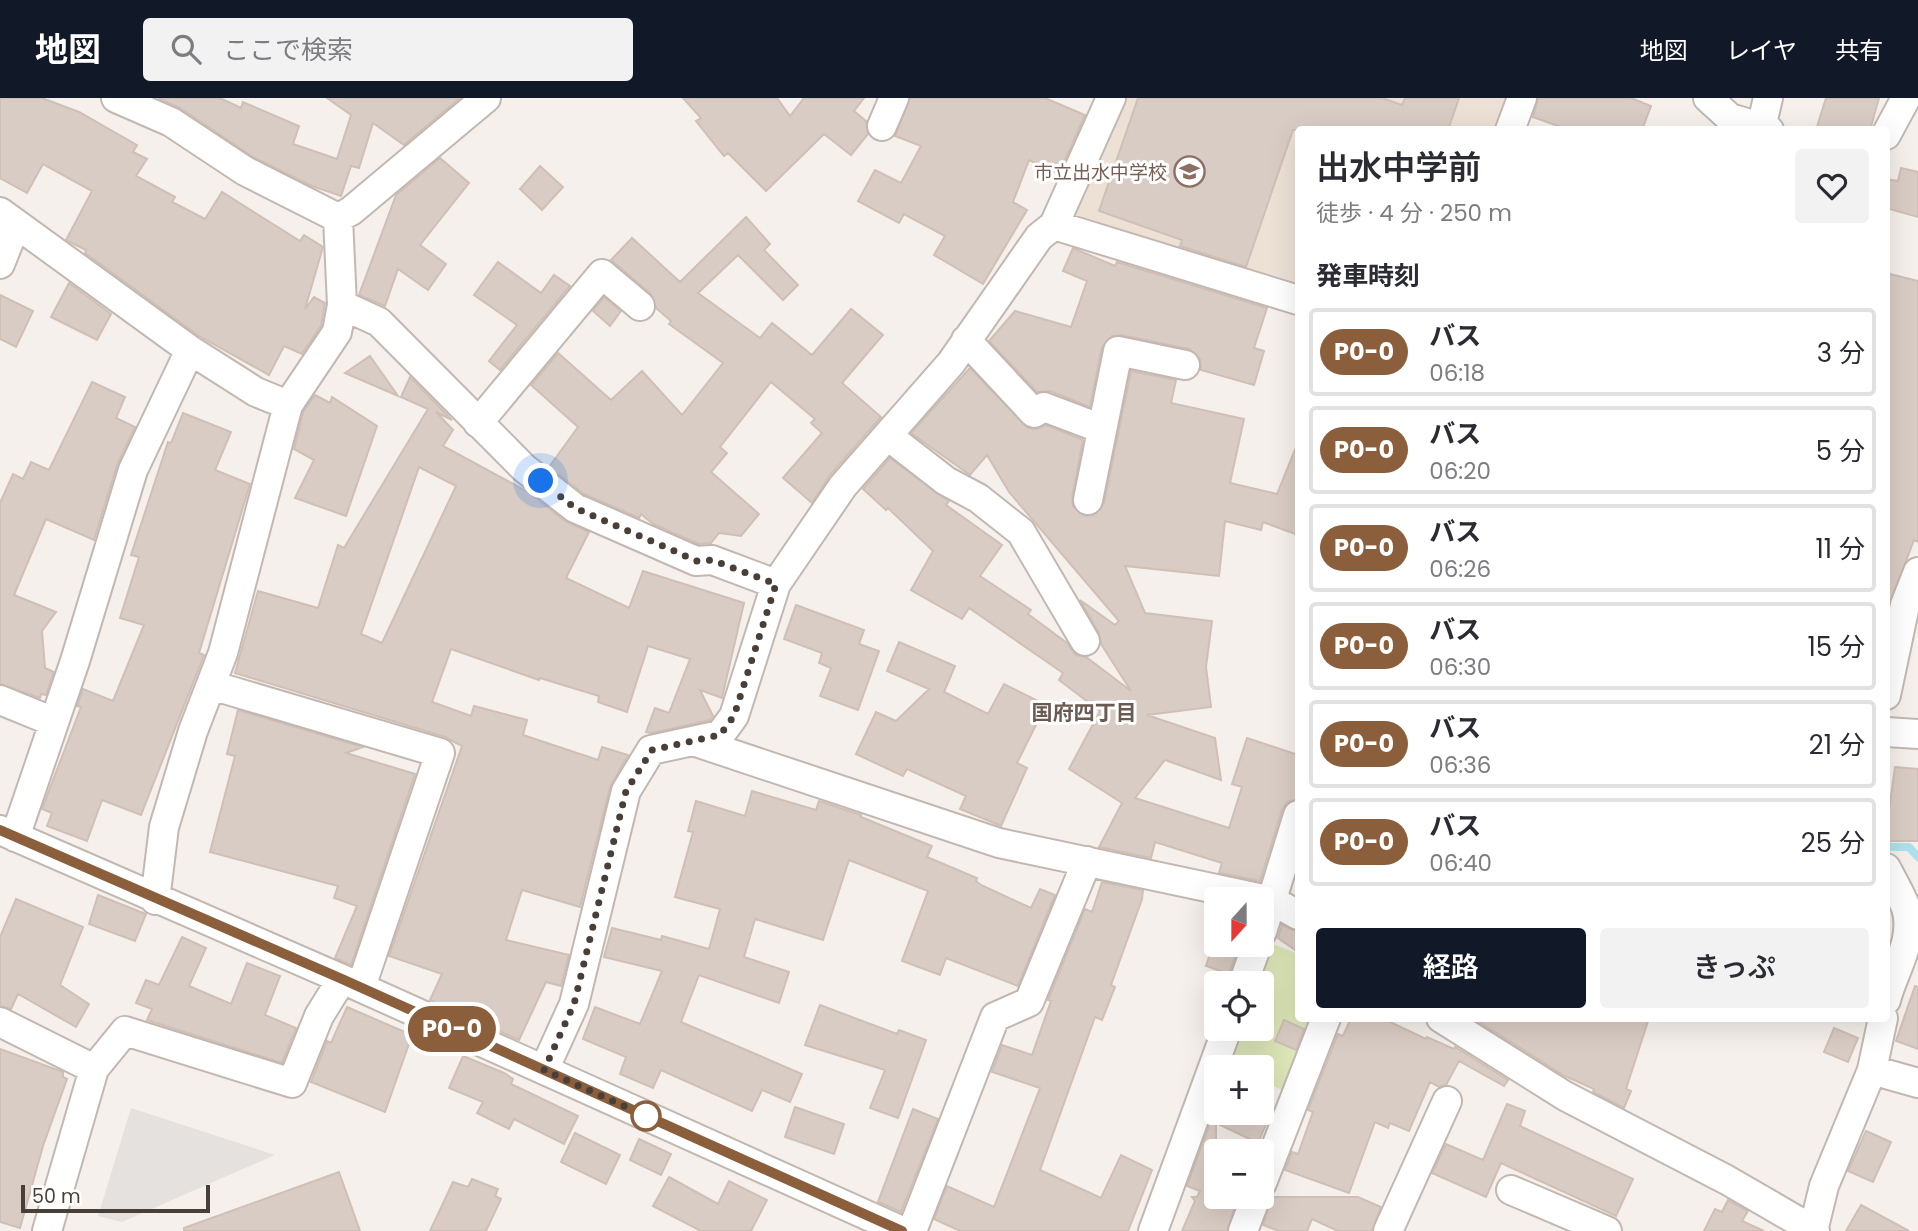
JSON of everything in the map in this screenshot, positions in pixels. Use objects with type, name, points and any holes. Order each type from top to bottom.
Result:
[{"type":"street","points":[[116,98],[171,122],[245,171],[338,218]]},
{"type":"street","points":[[338,218],[351,211],[486,98]]},
{"type":"street","points":[[882,126],[894,98]]},
{"type":"street","points":[[544,1070],[574,1004],[626,791],[652,750],[720,735],[734,716],[776,584],[843,486],[951,363],[1039,237],[1054,225],[1111,98]]},
{"type":"street","points":[[1512,126],[1522,98]]},
{"type":"street","points":[[1708,98],[1730,118],[1755,126]]},
{"type":"street","points":[[1765,126],[1768,98]]},
{"type":"street","points":[[1890,128],[1906,98]]},
{"type":"street","points":[[0,264],[8,218],[190,350],[256,392],[288,405]]},
{"type":"street","points":[[155,900],[164,827],[223,653],[288,405],[338,332],[342,305],[338,218]]},
{"type":"street","points":[[1054,225],[1295,299]]},
{"type":"street","points":[[478,423],[602,274],[640,306]]},
{"type":"street","points":[[342,305],[379,322],[524,468],[575,508],[696,561],[712,560],[776,584]]},
{"type":"street","points":[[966,340],[1034,413],[1044,407],[1102,429]]},
{"type":"street","points":[[190,350],[133,470],[54,722],[8,834],[351,983],[902,1231]]},
{"type":"street","points":[[1088,500],[1118,351],[1185,365]]},
{"type":"street","points":[[888,436],[946,481],[978,498],[1021,532],[1085,641]]},
{"type":"street","points":[[1890,658],[1896,602],[1918,572]]},
{"type":"street","points":[[47,1231],[94,1069],[125,1031],[292,1083],[319,1016],[351,983],[440,753],[211,685]]},
{"type":"street","points":[[0,700],[54,722]]},
{"type":"street","points":[[1890,732],[1918,734]]},
{"type":"street","points":[[693,741],[999,843],[1208,887]]},
{"type":"street","points":[[1274,898],[1295,825]]},
{"type":"street","points":[[912,1231],[995,1017],[1029,1002],[1087,861]]},
{"type":"street","points":[[1890,874],[1912,909],[1901,959],[1890,991]]},
{"type":"street","points":[[1274,902],[1295,913]]},
{"type":"street","points":[[0,1022],[94,1069]]},
{"type":"street","points":[[1274,1152],[1324,1022]]},
{"type":"street","points":[[1450,1022],[1565,1096],[1814,1230],[1824,1186],[1872,1070],[1882,1022]]},
{"type":"street","points":[[1153,1231],[1223,1041]]},
{"type":"street","points":[[1872,1070],[1918,1083]]},
{"type":"street","points":[[1388,1231],[1447,1101]]},
{"type":"street","points":[[1511,1189],[1607,1231]]},
{"type":"street","points":[[1243,1231],[1251,1209]]},
{"type":"shaded area","name":"市立出水中学校","points":[[1119,98],[1513,98],[1503,126],[1295,126],[1295,292],[1060,215]]},
{"type":"shaded area","points":[[131,1108],[275,1155],[122,1222],[98,1216]]},
{"type":"green space","points":[[1274,944],[1295,953],[1295,1022],[1313,1022],[1282,1090],[1274,1086],[1274,1055],[1220,1055],[1225,1041],[1274,1041],[1274,971],[1251,971],[1257,957],[1274,957]]},
{"type":"building","points":[[0,98],[42,98],[79,112],[137,145],[133,152],[147,159],[136,176],[175,197],[172,202],[205,219],[222,192],[300,241],[304,235],[323,247],[305,309],[314,297],[325,303],[321,326],[302,354],[284,346],[269,375],[199,336],[85,253],[86,250],[66,240],[92,191],[43,164],[27,193],[0,178]]},
{"type":"building","points":[[158,98],[220,98],[241,108],[243,102],[299,126],[293,144],[337,159],[351,115],[327,98],[460,98],[404,145],[373,123],[359,168],[351,166],[341,196],[312,186],[253,157],[180,108]]},
{"type":"building","points":[[683,98],[777,98],[790,116],[804,98],[864,98],[854,111],[866,121],[868,134],[851,155],[824,134],[766,191],[728,153],[724,156],[696,121],[701,118]]},
{"type":"building","points":[[910,98],[1045,98],[1085,115],[1059,174],[1029,160],[1013,202],[1027,210],[983,284],[934,255],[945,236],[904,214],[899,223],[858,201],[875,170],[901,183],[921,146],[895,136]]},
{"type":"building","name":"市立出水中学校","points":[[1138,98],[1382,98],[1402,105],[1405,98],[1459,98],[1449,126],[1295,126],[1246,267],[1180,246],[1182,240],[1099,211]]},
{"type":"building","points":[[1538,98],[1631,98],[1651,106],[1644,126],[1558,126],[1533,117]]},
{"type":"building","points":[[1826,98],[1879,98],[1871,126],[1817,126]]},
{"type":"building","points":[[440,158],[469,183],[420,245],[446,264],[428,290],[398,269],[385,306],[359,295],[396,195]]},
{"type":"building","points":[[540,166],[563,187],[542,210],[520,189]]},
{"type":"building","points":[[1901,168],[1918,172],[1918,217],[1890,209],[1890,180],[1898,181]]},
{"type":"building","points":[[746,217],[770,244],[764,250],[798,285],[783,300],[738,255],[698,293],[760,338],[772,323],[812,355],[851,309],[883,335],[842,383],[881,417],[830,475],[812,503],[783,478],[822,433],[811,423],[815,419],[771,382],[720,447],[727,453],[711,472],[759,514],[741,536],[719,533],[711,543],[699,544],[653,524],[641,514],[639,518],[584,494],[549,467],[578,427],[531,385],[558,353],[611,400],[642,371],[682,415],[723,363],[669,324],[671,321],[656,308],[651,294],[611,260],[632,238],[680,282]]},
{"type":"building","points":[[1073,248],[1115,266],[1117,262],[1267,308],[1254,348],[1264,351],[1254,385],[1201,370],[1200,359],[1189,349],[1121,335],[1112,336],[1102,347],[1090,407],[1050,391],[1037,392],[989,341],[1015,311],[1071,327],[1087,281],[1063,271]]},
{"type":"building","points":[[498,262],[541,293],[554,275],[570,286],[500,370],[489,361],[517,325],[474,295]]},
{"type":"building","points":[[1890,274],[1918,281],[1918,542],[1914,540],[1890,603]]},
{"type":"building","points":[[69,283],[111,314],[97,340],[51,317]]},
{"type":"building","points":[[0,295],[33,311],[16,347],[0,339]]},
{"type":"building","points":[[604,297],[621,311],[610,326],[593,311]]},
{"type":"building","points":[[370,356],[398,396],[345,373]]},
{"type":"building","points":[[970,368],[1028,428],[1036,429],[1046,425],[1083,440],[1072,497],[1073,506],[1084,516],[1094,515],[1104,503],[1131,371],[1176,380],[1171,403],[1244,419],[1230,483],[1277,494],[1295,449],[1295,534],[1263,522],[1261,530],[1225,521],[1219,576],[1125,566],[1145,613],[1212,621],[1206,667],[1211,707],[1147,715],[1215,738],[1221,780],[1165,760],[1135,798],[1229,828],[1242,787],[1232,784],[1247,738],[1295,754],[1295,800],[1287,802],[1282,810],[1260,881],[1219,873],[1222,863],[1155,842],[1151,858],[1099,847],[1122,803],[1069,769],[1100,711],[1059,680],[1063,673],[969,608],[962,619],[911,590],[933,551],[888,508],[886,510],[863,489],[890,458],[949,501],[946,505],[1002,545],[980,576],[1031,610],[1028,614],[1067,643],[1076,655],[1086,657],[1131,691],[1101,644],[1099,633],[1080,600],[1115,625],[1119,621],[1009,492],[987,455],[970,475],[911,433]]},
{"type":"building","points":[[410,377],[452,420],[436,412],[453,430],[443,446],[528,492],[565,521],[589,532],[566,578],[629,608],[643,571],[744,603],[722,698],[700,690],[713,716],[710,720],[652,733],[646,732],[655,708],[669,713],[690,659],[648,646],[627,712],[598,702],[599,696],[540,678],[539,680],[451,649],[432,702],[471,716],[474,706],[527,720],[523,735],[598,760],[602,747],[628,755],[610,787],[580,907],[522,890],[506,940],[569,955],[561,986],[546,982],[519,1040],[430,1000],[442,974],[389,956],[462,746],[445,737],[235,673],[258,591],[318,608],[338,545],[344,548],[428,409],[401,397]],"holes":[[[419,467],[456,486],[382,643],[361,634]]]},
{"type":"building","points":[[92,382],[125,397],[116,418],[135,427],[117,465],[94,540],[46,519],[14,595],[56,612],[42,631],[45,668],[54,672],[46,695],[41,694],[40,698],[0,684],[0,503],[13,474],[23,479],[31,462],[49,470]]},
{"type":"building","points":[[315,395],[330,403],[332,397],[377,426],[346,516],[295,498],[314,460],[294,449],[303,412]]},
{"type":"building","points":[[183,413],[231,432],[215,470],[250,484],[199,653],[204,655],[141,815],[102,800],[87,841],[47,826],[52,813],[42,809],[81,707],[77,706],[83,689],[113,701],[144,625],[120,618],[139,557],[131,555],[168,442],[171,443]]},
{"type":"building","points":[[796,605],[864,630],[859,644],[879,651],[858,710],[820,696],[831,668],[819,663],[822,653],[784,639]]},
{"type":"building","points":[[899,642],[955,666],[944,692],[988,714],[1004,684],[1046,705],[1017,763],[1027,768],[1001,826],[960,809],[966,796],[907,769],[903,776],[856,754],[876,712],[896,721],[929,689],[887,671]]},
{"type":"building","points":[[238,710],[363,747],[346,753],[415,774],[351,965],[335,958],[357,906],[334,898],[338,886],[210,852],[235,756],[227,754]]},
{"type":"building","points":[[1895,767],[1918,769],[1918,841],[1890,841],[1890,803]]},
{"type":"building","points":[[752,791],[816,810],[819,801],[861,815],[932,846],[927,857],[977,878],[976,881],[981,885],[1031,908],[1040,889],[1055,895],[1018,986],[946,958],[940,975],[902,961],[928,891],[849,860],[823,940],[755,919],[744,957],[789,972],[779,1003],[699,975],[681,1022],[802,1074],[790,1102],[762,1090],[752,1111],[661,1070],[653,1088],[620,1074],[626,1057],[583,1039],[595,1007],[640,1024],[662,971],[604,957],[612,928],[661,940],[662,936],[709,949],[720,909],[675,897],[693,832],[688,831],[696,801],[745,816]]},
{"type":"building","points":[[1102,882],[1143,890],[1142,899],[1111,985],[1115,987],[1102,1020],[1095,1017],[1040,1170],[1101,1198],[1121,1155],[1152,1170],[1128,1231],[960,1231],[934,1219],[947,1186],[994,1207],[1040,1088],[992,1072],[1002,1045],[1032,1055],[1051,1001],[1048,1000],[1085,909],[1092,912]]},
{"type":"building","points":[[98,895],[146,914],[135,941],[89,924]]},
{"type":"building","points":[[16,899],[83,927],[60,985],[89,1004],[76,1027],[18,994],[11,1009],[0,1006],[0,937]]},
{"type":"building","points":[[1282,925],[1295,931],[1295,950],[1278,938]]},
{"type":"building","points":[[182,937],[206,948],[189,986],[231,1004],[247,963],[280,976],[265,1015],[296,1028],[282,1063],[147,1020],[152,1009],[136,1003],[146,980],[159,985]]},
{"type":"building","points":[[1209,957],[1235,957],[1230,971],[1206,966]]},
{"type":"building","points":[[1915,986],[1918,987],[1918,1049],[1896,1041]]},
{"type":"building","points":[[820,1005],[897,1034],[899,1030],[926,1040],[898,1118],[870,1108],[885,1070],[805,1045]]},
{"type":"building","points":[[347,1007],[412,1035],[385,1112],[311,1082],[327,1041],[331,1043]]},
{"type":"building","points":[[1284,1020],[1304,1029],[1296,1050],[1275,1041]]},
{"type":"building","points":[[1349,1022],[1390,1022],[1426,1039],[1427,1037],[1454,1049],[1455,1047],[1508,1080],[1504,1086],[1459,1061],[1446,1085],[1439,1087],[1430,1082],[1409,1131],[1390,1123],[1388,1128],[1375,1122],[1349,1193],[1285,1170],[1292,1152],[1298,1154],[1313,1112],[1308,1110],[1338,1034],[1343,1036]]},
{"type":"building","points":[[1479,1022],[1648,1022],[1626,1089],[1631,1091],[1624,1108],[1593,1092],[1594,1089],[1563,1075]]},
{"type":"building","points":[[1834,1028],[1858,1038],[1848,1062],[1824,1052]]},
{"type":"building","points":[[0,1049],[63,1072],[63,1077],[67,1079],[43,1146],[20,1228],[0,1222]]},
{"type":"building","points":[[463,1056],[504,1073],[513,1079],[511,1084],[578,1116],[564,1144],[514,1119],[509,1129],[477,1113],[483,1102],[449,1088]]},
{"type":"building","points":[[1507,1104],[1525,1111],[1520,1126],[1633,1179],[1616,1216],[1501,1163],[1486,1197],[1432,1173],[1446,1144],[1483,1160]]},
{"type":"building","points":[[795,1107],[844,1124],[834,1154],[785,1137]]},
{"type":"building","points":[[913,1109],[938,1119],[901,1212],[878,1202]]},
{"type":"building","points":[[1209,1125],[1216,1125],[1216,1139],[1204,1139]]},
{"type":"building","points":[[1220,1125],[1266,1125],[1260,1139],[1250,1139]]},
{"type":"building","points":[[1866,1131],[1891,1142],[1873,1182],[1848,1171]]},
{"type":"building","points":[[575,1133],[620,1155],[606,1184],[561,1162]]},
{"type":"building","points":[[639,1139],[671,1154],[661,1175],[630,1160]]},
{"type":"building","points":[[1204,1140],[1204,1209],[1234,1209],[1227,1231],[1182,1231],[1195,1201],[1192,1197],[1197,1197],[1200,1191],[1187,1186]]},
{"type":"building","points":[[339,1172],[360,1231],[184,1231],[184,1228]]},
{"type":"building","points":[[669,1177],[718,1204],[729,1181],[767,1200],[751,1231],[701,1231],[653,1206]]},
{"type":"building","points":[[472,1179],[498,1189],[495,1196],[501,1199],[486,1231],[430,1231],[453,1182],[468,1187]]},
{"type":"building","points":[[1274,1197],[1358,1197],[1381,1207],[1372,1231],[1338,1231],[1312,1219],[1307,1231],[1279,1231],[1263,1225],[1268,1209],[1274,1209]]},
{"type":"building","points":[[1728,1200],[1748,1211],[1742,1221],[1764,1231],[1704,1231],[1715,1209],[1722,1212]]},
{"type":"building","points":[[1861,1205],[1909,1231],[1846,1231]]},
{"type":"waterway","points":[[1890,847],[1909,847],[1918,857]]},
{"type":"bus line","name":"P0-0","points":[[0,830],[155,900],[342,979],[902,1231]]},
{"type":"place","name":"市立出水中学校","points":[[1190,172]]},
{"type":"district","name":"国府四丁目","points":[[1084,712]]},
{"type":"route","points":[[541,481],[575,508],[696,561],[712,560],[776,584],[734,716],[720,735],[652,750],[626,791],[574,1004],[544,1070],[646,1116]]}]
